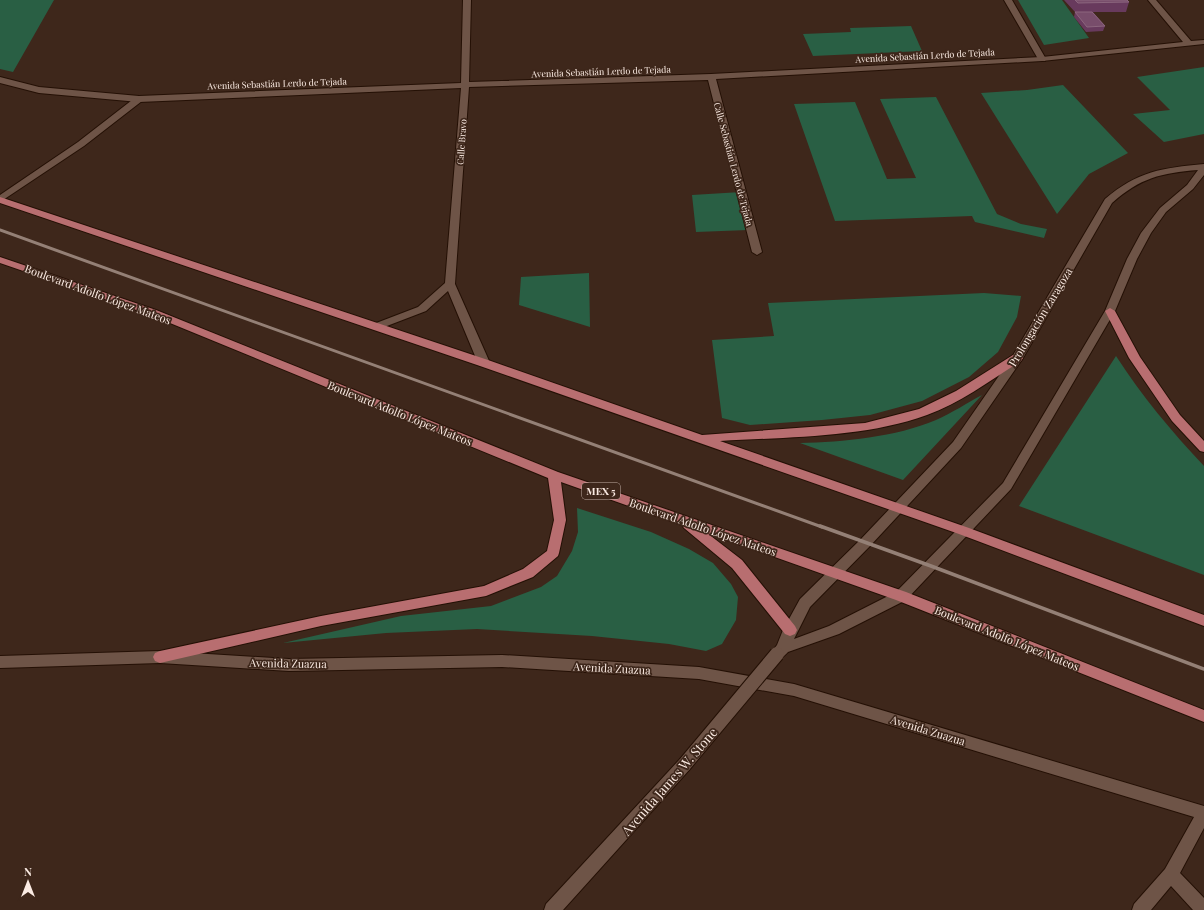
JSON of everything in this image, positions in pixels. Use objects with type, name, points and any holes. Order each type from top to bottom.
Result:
[{"type":"main road","points":[[0,200],[484,363],[964,531],[1204,621]]},
{"type":"main road","name":"Boulevard Adolfo López Mateos","points":[[0,260],[152,312],[554,475],[901,596],[1204,716]]},
{"type":"main road","points":[[1110,311],[1135,358],[1176,418],[1204,448]]},
{"type":"main road","points":[[701,439],[872,426],[923,412],[960,394],[1018,358]]},
{"type":"main road","points":[[160,657],[321,620],[486,590],[528,573],[553,553],[560,520],[554,475]]},
{"type":"main road","points":[[679,518],[737,564],[790,630]]},
{"type":"street","name":"Calle Bravo","points":[[467,0],[465,85],[450,284],[484,363]]},
{"type":"street","points":[[1008,0],[1042,59]]},
{"type":"street","points":[[1152,0],[1189,44]]},
{"type":"street","name":"Avenida Sebastián Lerdo de Tejada","points":[[0,80],[38,90],[139,99],[465,85],[711,77],[1042,59],[1204,42]]},
{"type":"street","name":"Calle Sebastián Lerdo de Tejada","points":[[711,77],[757,252]]},
{"type":"street","points":[[0,200],[81,144],[139,99]]},
{"type":"street","name":"Prolongación Zaragoza","points":[[901,596],[932,566],[1007,486],[1110,311],[1132,259],[1146,233],[1163,210],[1190,187],[1204,168]]},
{"type":"street","name":"Prolongación Zaragoza","points":[[834,573],[957,445],[1018,358],[1108,201],[1124,187],[1147,176],[1174,169],[1204,168]]},
{"type":"street","points":[[375,327],[422,309],[450,284]]},
{"type":"street","name":"Avenida James W. Stone","points":[[552,910],[685,764],[780,651],[805,603],[834,573]]},
{"type":"street","points":[[780,651],[834,630],[901,596]]},
{"type":"street","name":"Avenida Zuazua","points":[[0,662],[160,657],[289,665],[502,661],[699,673],[794,690],[1204,813]]},
{"type":"street","points":[[1140,910],[1170,874],[1204,813]]},
{"type":"street","points":[[1170,874],[1204,910]]},
{"type":"green space","points":[[0,0],[54,0],[13,72],[0,69]]},
{"type":"green space","points":[[1018,0],[1062,0],[1089,38],[1044,45]]},
{"type":"green space","points":[[911,26],[922,51],[813,56],[803,34],[851,32],[850,28]]},
{"type":"green space","points":[[1204,67],[1204,134],[1164,142],[1133,114],[1170,110],[1137,77]]},
{"type":"green space","points":[[1063,85],[1128,153],[1089,174],[1057,214],[981,93],[1027,90]]},
{"type":"green space","points":[[936,97],[997,214],[1021,224],[1047,229],[1044,238],[975,222],[972,216],[835,221],[794,104],[855,102],[887,179],[916,178],[880,99]]},
{"type":"green space","points":[[741,192],[748,230],[696,232],[692,195]]},
{"type":"green space","points":[[589,273],[590,327],[519,305],[521,277]]},
{"type":"green space","points":[[984,293],[1021,296],[1017,317],[998,352],[969,377],[922,401],[870,415],[822,420],[750,425],[722,418],[712,340],[774,336],[768,303]]},
{"type":"green space","points":[[1116,356],[1157,413],[1204,466],[1204,575],[1019,506]]},
{"type":"green space","points":[[982,395],[903,480],[800,443],[869,438],[904,431],[936,420]]},
{"type":"green space","points":[[577,508],[651,532],[689,549],[713,563],[731,584],[738,597],[736,620],[722,644],[706,651],[669,644],[592,636],[477,629],[386,633],[283,643],[401,616],[491,606],[541,587],[557,576],[572,551],[578,532]]},
{"type":"building","points":[[1075,0],[1127,0],[1129,2],[1078,3]]},
{"type":"building","points":[[1075,12],[1092,12],[1105,26],[1087,27]]},
{"type":"railway","points":[[0,230],[822,527]]},
{"type":"railway","points":[[820,526],[931,566],[1204,669]]}]
